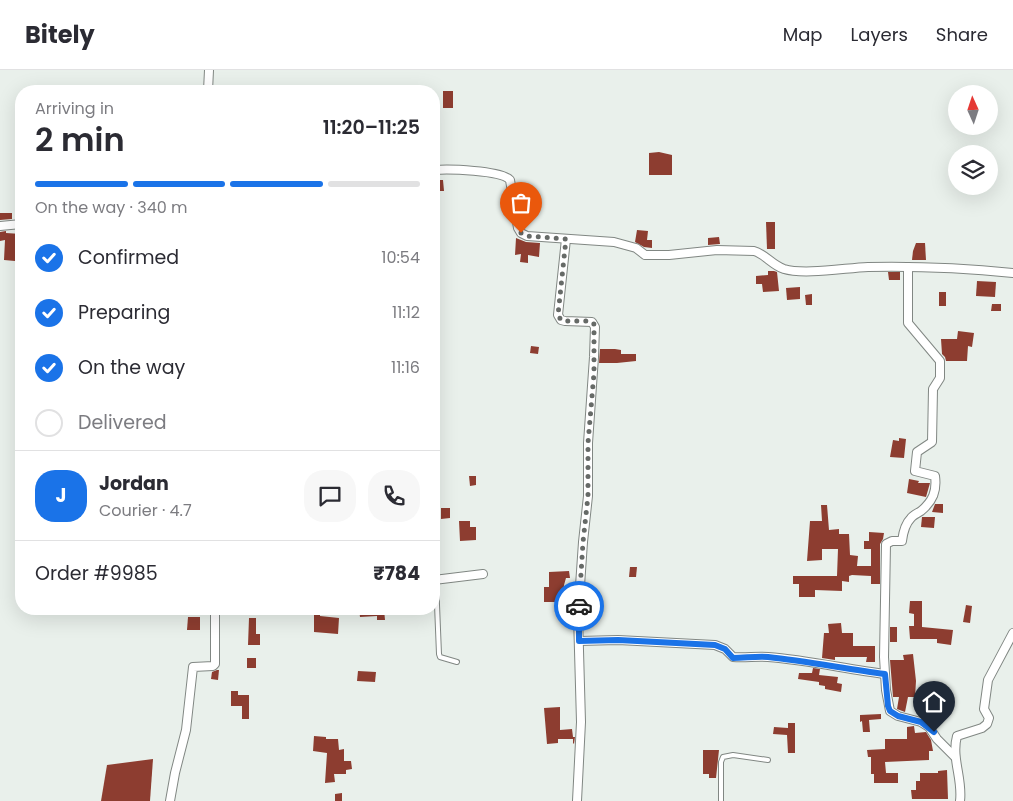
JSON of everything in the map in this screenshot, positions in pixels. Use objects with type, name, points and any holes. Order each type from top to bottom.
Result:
[{"type":"street","points":[[208,85],[209,70]]},
{"type":"street","points":[[440,170],[493,172],[506,175],[510,180],[516,220],[521,233],[527,236],[614,242],[636,248],[645,255],[669,256],[718,250],[754,251],[784,269],[793,270],[938,267],[1013,273]]},
{"type":"street","points":[[0,226],[15,225]]},
{"type":"street","points":[[566,239],[558,315],[561,320],[565,321],[592,322],[595,330],[594,373],[588,443],[588,496],[578,615],[581,722],[577,801]]},
{"type":"street","points":[[908,267],[908,323],[940,361],[940,378],[933,389],[932,442],[917,452],[915,462],[915,471],[935,476],[936,485],[934,499],[922,511],[911,518],[904,528],[902,541],[886,544],[884,633],[888,706],[890,711],[898,716],[921,722],[930,727],[937,739],[955,757]]},
{"type":"street","points":[[440,579],[483,574]]},
{"type":"street","points":[[170,801],[186,730],[192,680],[191,669],[195,666],[213,666],[215,664],[215,615]]},
{"type":"street","points":[[960,801],[961,792],[955,757],[957,736],[982,728],[988,724],[989,718],[984,709],[988,680],[1013,633]]},
{"type":"street","points":[[579,641],[618,640],[715,645],[725,649],[733,658],[766,657],[787,659],[885,674]]},
{"type":"lane","points":[[437,615],[440,657],[457,662]]},
{"type":"lane","points":[[721,801],[721,762],[723,757],[734,755],[768,760]]},
{"type":"building","points":[[443,91],[453,91],[453,108],[443,108]]},
{"type":"building","points":[[659,152],[672,155],[672,175],[649,175],[649,153]]},
{"type":"building","points":[[440,180],[443,180],[444,191],[440,191]]},
{"type":"building","points":[[0,213],[12,213],[12,219],[0,220]]},
{"type":"building","points":[[766,222],[775,222],[775,249],[767,249]]},
{"type":"building","points":[[637,230],[648,231],[647,240],[652,240],[652,248],[644,247],[635,242]]},
{"type":"building","points":[[6,231],[6,233],[15,234],[15,261],[4,260],[5,240],[0,241],[0,232]]},
{"type":"building","points":[[719,237],[720,244],[708,245],[708,238]]},
{"type":"building","points":[[516,238],[526,242],[540,243],[539,257],[528,255],[528,263],[520,262],[521,254],[515,255]]},
{"type":"building","points":[[916,243],[925,243],[926,260],[912,260]]},
{"type":"building","points":[[768,271],[777,272],[779,291],[763,292],[762,284],[756,284],[756,276],[768,275]]},
{"type":"building","points":[[888,272],[900,272],[900,280],[889,280]]},
{"type":"building","points":[[977,281],[996,282],[995,297],[976,296]]},
{"type":"building","points":[[800,287],[800,299],[787,300],[786,288]]},
{"type":"building","points":[[939,292],[946,292],[946,306],[939,306]]},
{"type":"building","points":[[812,294],[812,305],[806,305],[805,295]]},
{"type":"building","points":[[992,304],[1001,304],[1001,311],[991,311]]},
{"type":"building","points":[[958,331],[974,333],[972,347],[968,346],[967,361],[946,361],[942,354],[941,339],[957,339]]},
{"type":"building","points":[[531,346],[539,347],[538,354],[530,353]]},
{"type":"building","points":[[600,349],[621,350],[621,354],[636,354],[636,361],[599,363]]},
{"type":"building","points":[[899,438],[906,439],[904,458],[890,457],[893,440],[899,441]]},
{"type":"building","points":[[469,476],[476,476],[476,485],[470,486]]},
{"type":"building","points":[[909,479],[919,481],[918,483],[930,483],[926,497],[907,493]]},
{"type":"building","points":[[935,504],[943,504],[943,513],[932,512]]},
{"type":"building","points":[[821,505],[827,505],[829,530],[839,529],[839,534],[849,534],[850,555],[858,556],[857,566],[871,566],[871,549],[864,549],[864,541],[869,541],[869,532],[884,533],[880,544],[880,584],[871,584],[871,576],[852,575],[849,576],[849,582],[842,581],[842,591],[815,590],[815,597],[799,597],[799,584],[793,584],[793,576],[837,576],[838,549],[822,549],[822,560],[807,561],[810,521],[822,521]]},
{"type":"building","points":[[441,508],[450,508],[450,518],[441,519]]},
{"type":"building","points":[[922,517],[935,517],[934,528],[921,527]]},
{"type":"building","points":[[459,521],[470,521],[470,527],[476,527],[476,540],[460,541]]},
{"type":"building","points":[[630,567],[637,567],[636,577],[629,577]]},
{"type":"building","points":[[569,571],[570,578],[566,578],[564,585],[561,617],[557,617],[557,602],[544,602],[544,587],[549,587],[549,572]]},
{"type":"building","points":[[910,601],[922,601],[922,627],[953,630],[951,645],[937,643],[937,639],[910,639],[909,626],[914,626],[914,614],[909,613]]},
{"type":"building","points":[[966,605],[972,606],[970,623],[963,622]]},
{"type":"building","points":[[592,610],[592,618],[585,619],[585,611]]},
{"type":"building","points":[[314,615],[339,618],[338,634],[314,632]]},
{"type":"building","points":[[360,615],[385,615],[385,620],[377,620],[377,616],[360,617]]},
{"type":"building","points":[[188,617],[200,617],[200,630],[187,630]]},
{"type":"building","points":[[249,618],[256,618],[256,634],[260,634],[260,645],[248,645]]},
{"type":"building","points":[[841,623],[842,633],[853,633],[853,646],[875,646],[875,662],[866,662],[867,657],[835,657],[835,660],[822,658],[824,633],[829,633],[828,624]]},
{"type":"building","points":[[890,627],[897,627],[897,642],[890,642]]},
{"type":"building","points":[[913,654],[916,681],[915,697],[908,697],[905,712],[897,709],[899,697],[893,697],[890,660],[904,660],[903,655]]},
{"type":"building","points":[[247,658],[256,658],[256,668],[247,668]]},
{"type":"building","points":[[813,668],[820,669],[819,675],[838,677],[837,683],[842,684],[841,692],[825,689],[825,686],[819,685],[819,682],[798,679],[799,673],[812,673]]},
{"type":"building","points":[[219,670],[218,680],[211,679],[212,672]]},
{"type":"building","points":[[358,671],[376,672],[375,682],[357,681]]},
{"type":"building","points":[[231,691],[238,691],[238,695],[249,695],[249,719],[242,719],[242,706],[231,706]]},
{"type":"building","points":[[560,707],[560,730],[572,729],[573,737],[575,737],[574,744],[573,739],[558,739],[558,743],[547,744],[544,708]]},
{"type":"building","points":[[881,714],[881,719],[869,720],[870,732],[863,732],[860,715]]},
{"type":"building","points":[[788,723],[795,723],[795,753],[788,753],[787,735],[773,734],[774,727],[788,728]]},
{"type":"building","points":[[914,726],[915,733],[926,732],[931,740],[933,751],[929,751],[929,760],[885,762],[886,773],[898,773],[898,783],[874,783],[874,774],[871,774],[871,757],[868,757],[867,750],[885,749],[885,739],[907,739],[907,727]]},
{"type":"building","points":[[314,736],[338,739],[339,750],[344,749],[344,761],[351,761],[352,769],[346,770],[346,774],[334,774],[335,782],[325,783],[327,753],[313,751]]},
{"type":"building","points":[[703,750],[719,750],[716,778],[709,778],[709,774],[703,774]]},
{"type":"building","points":[[153,759],[150,801],[101,801],[107,765]]},
{"type":"building","points":[[947,770],[948,799],[912,799],[911,790],[916,790],[916,781],[920,781],[920,773],[938,773],[938,771]]},
{"type":"building","points":[[342,793],[342,801],[335,801],[335,794]]},
{"type":"way so far","points":[[521,233],[527,236],[566,239],[558,315],[561,320],[565,321],[590,321],[594,324],[595,330],[594,373],[589,414],[588,496],[579,606]]},
{"type":"route","points":[[579,606],[579,641],[618,640],[715,645],[725,649],[733,658],[766,657],[787,659],[885,674],[890,711],[898,716],[921,722],[930,727],[934,732]]}]
